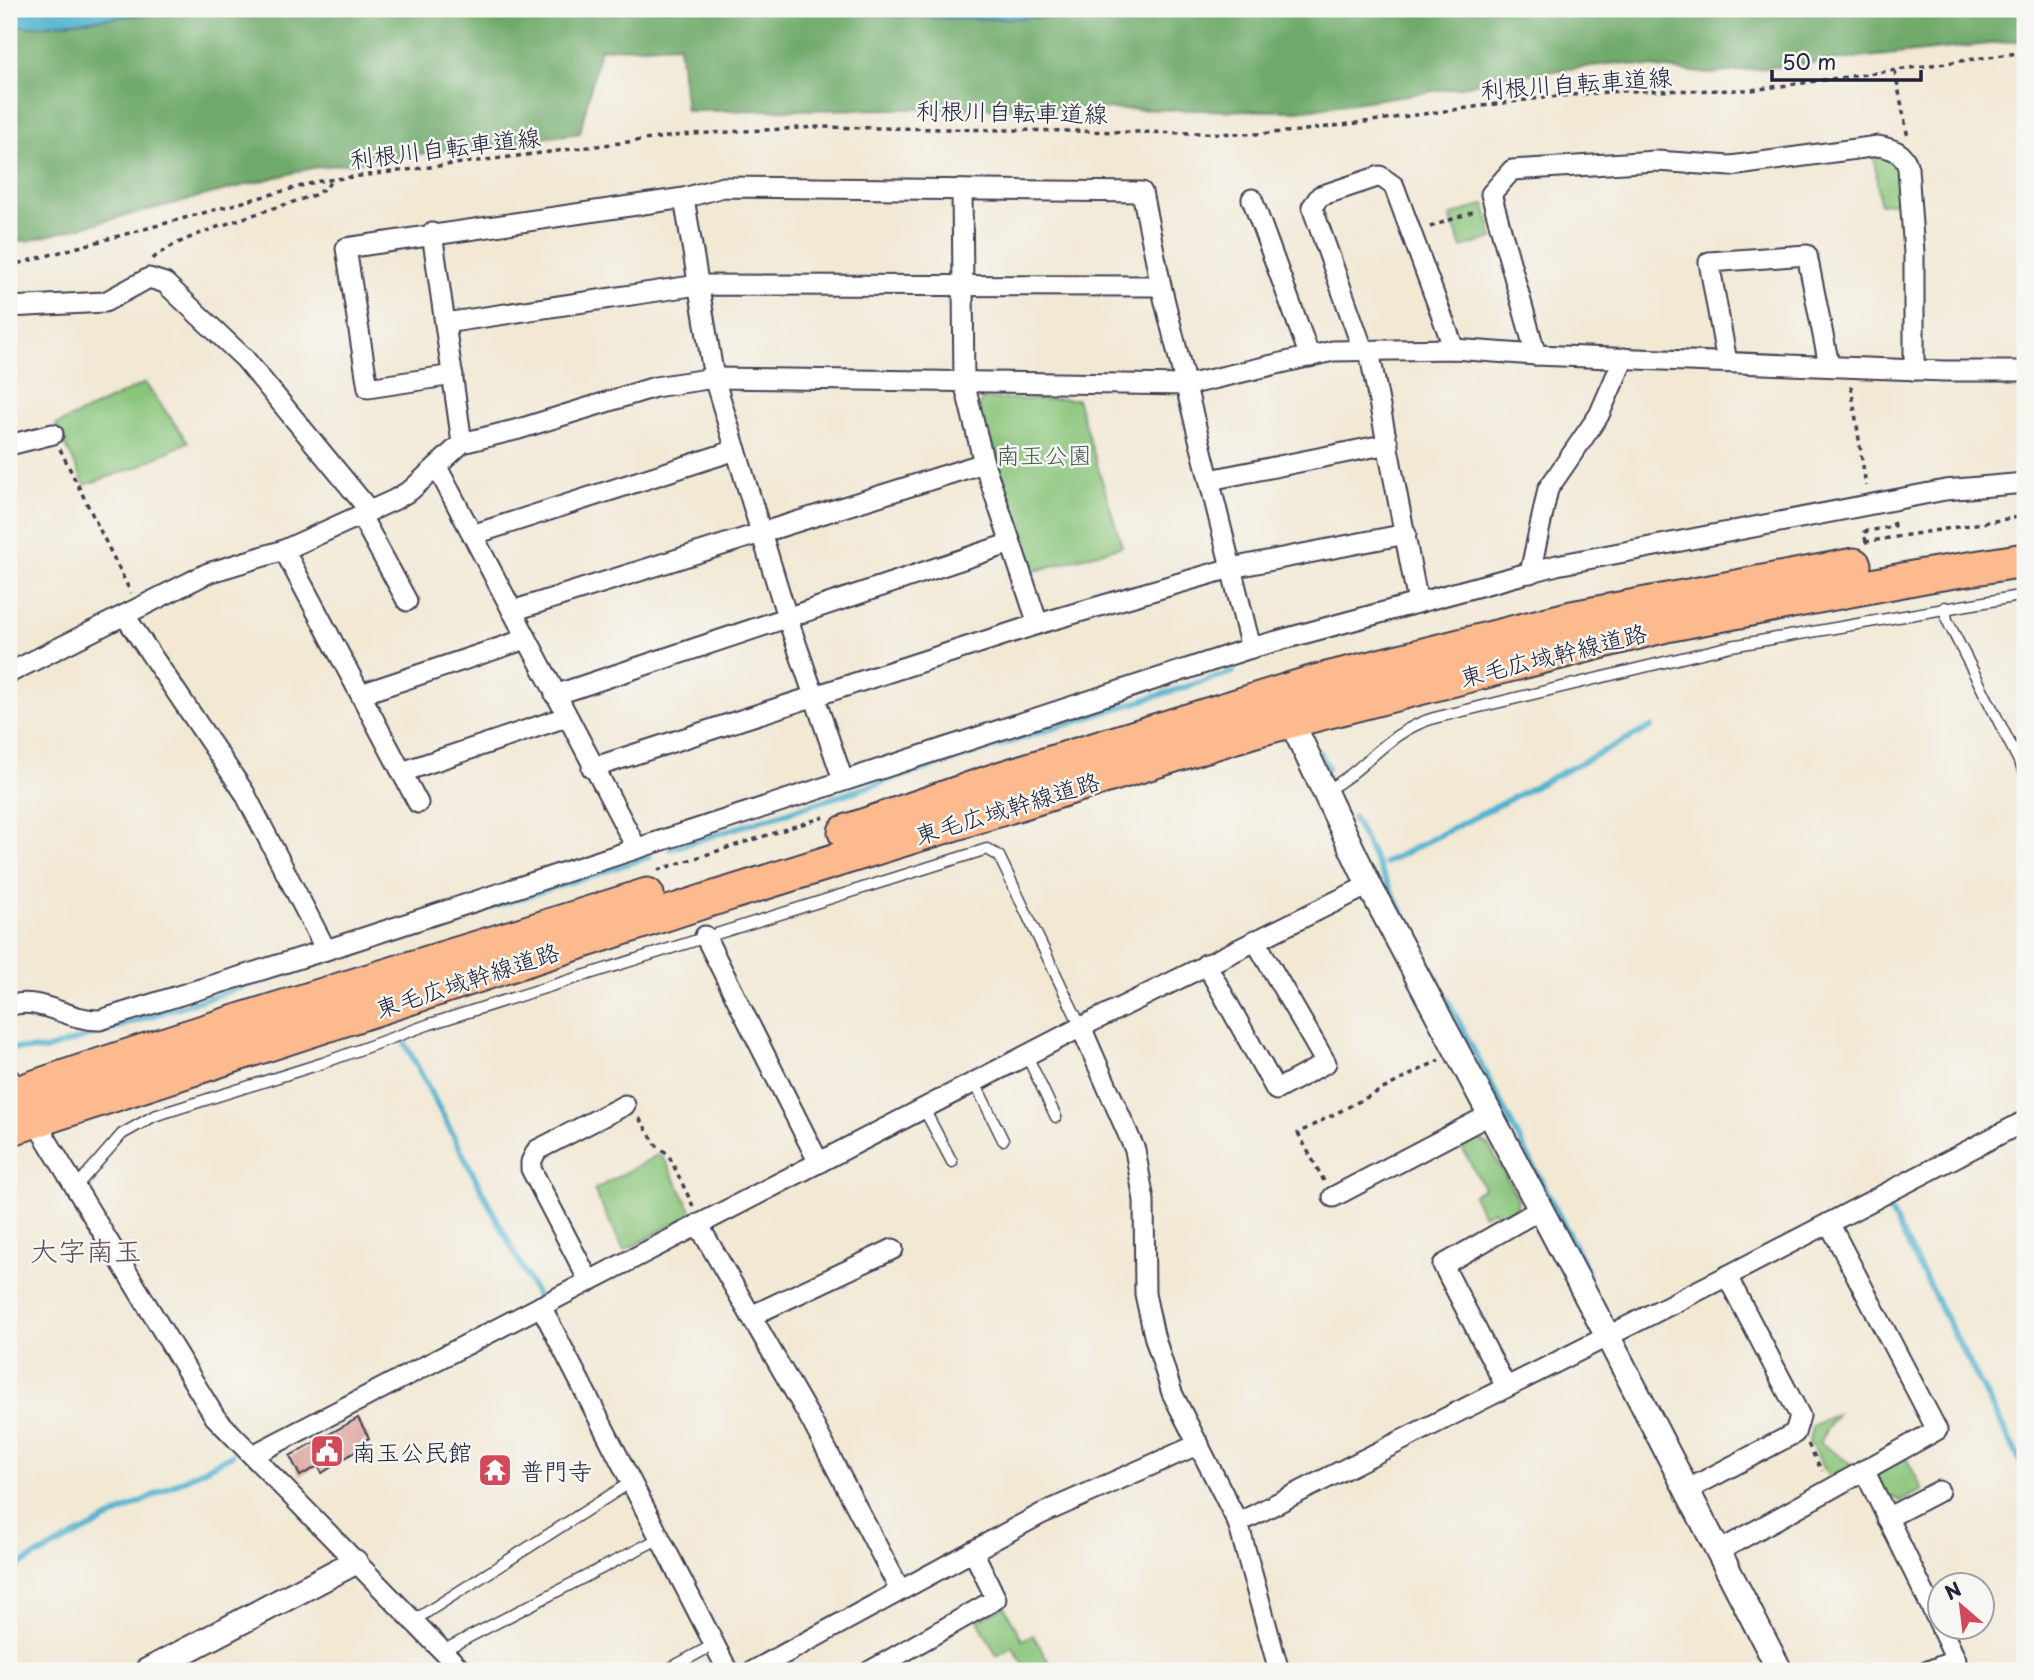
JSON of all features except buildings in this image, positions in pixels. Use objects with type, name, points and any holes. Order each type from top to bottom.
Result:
[{"type":"highway","name":"東毛広域幹線道路","points":[[1285,708],[1572,618],[1808,573],[2025,538]]},
{"type":"highway","name":"東毛広域幹線道路","points":[[15,1103],[296,1002],[442,961],[874,824],[999,779],[1285,708],[1666,625],[2025,560]]},
{"type":"street","points":[[1536,355],[1491,194],[1512,170],[1657,160],[1731,166],[1878,146],[1895,149],[1906,158],[1909,168],[1914,253],[1914,370]]},
{"type":"street","points":[[1418,603],[1388,444],[1366,350],[1312,207],[1320,196],[1380,176],[1394,186],[1454,349]]},
{"type":"street","points":[[453,375],[368,388],[346,248],[432,233],[684,198],[723,187],[1142,192],[1161,286],[1251,648]]},
{"type":"street","points":[[962,190],[964,382],[984,463],[1038,624]]},
{"type":"street","points":[[684,198],[714,378],[787,617],[817,696],[843,780]]},
{"type":"street","points":[[1252,199],[1310,357]]},
{"type":"street","points":[[432,233],[462,443]]},
{"type":"street","points":[[1727,362],[1709,262],[1807,256],[1829,365]]},
{"type":"street","points":[[9,307],[93,304],[114,298],[149,278],[165,283],[245,359],[365,513],[407,601]]},
{"type":"street","points":[[445,324],[698,285],[1161,286]]},
{"type":"street","points":[[9,673],[208,573],[284,550],[411,491],[462,443],[519,429],[655,387],[714,378],[1187,386],[1310,357],[1366,350],[1454,349],[1536,355],[1914,370],[2025,371]]},
{"type":"street","points":[[1530,573],[1548,489],[1599,415],[1624,358]]},
{"type":"street","points":[[9,445],[53,434]]},
{"type":"street","points":[[1210,480],[1388,444]]},
{"type":"street","points":[[472,535],[736,450]]},
{"type":"street","points":[[512,611],[984,463]]},
{"type":"street","points":[[437,467],[592,768],[636,847]]},
{"type":"street","points":[[9,1006],[32,1002],[84,1021],[100,1020],[327,950],[1251,648],[1530,573],[1945,490],[2025,484]]},
{"type":"street","points":[[592,768],[1038,624],[1231,568],[1406,534]]},
{"type":"street","points":[[555,695],[1011,543]]},
{"type":"street","points":[[284,550],[418,803]]},
{"type":"street","points":[[132,612],[244,792],[327,950]]},
{"type":"street","points":[[360,694],[526,639]]},
{"type":"street","points":[[1285,708],[1368,885],[1607,1335],[1780,1671]]},
{"type":"street","points":[[402,772],[566,717]]},
{"type":"street","points":[[253,1455],[1081,1027],[1368,885]]},
{"type":"street","points":[[705,936],[819,1163]]},
{"type":"street","points":[[1206,964],[1276,1090],[1326,1063],[1255,940]]},
{"type":"street","points":[[1081,1027],[1135,1150],[1144,1200],[1145,1294],[1172,1393],[1238,1523],[1279,1671]]},
{"type":"street","points":[[15,1103],[74,1189],[204,1403],[224,1428],[462,1671]]},
{"type":"street","points":[[589,1281],[531,1169],[531,1162],[537,1150],[625,1105]]},
{"type":"street","points":[[1333,1198],[1489,1115]]},
{"type":"street","points":[[1238,1523],[1727,1276],[2025,1121]]},
{"type":"street","points":[[1506,1387],[1443,1265],[1539,1210]]},
{"type":"street","points":[[1719,1551],[1937,1430],[1829,1223]]},
{"type":"street","points":[[698,1224],[811,1420],[900,1590]]},
{"type":"street","points":[[751,1316],[893,1249]]},
{"type":"street","points":[[1687,1490],[1795,1433],[1801,1416],[1727,1276]]},
{"type":"street","points":[[541,1306],[658,1539],[728,1671]]},
{"type":"street","points":[[753,1671],[1041,1514],[1199,1444]]},
{"type":"street","points":[[1864,1470],[1926,1597]]},
{"type":"street","points":[[1887,1518],[1939,1491]]},
{"type":"street","points":[[870,1671],[996,1599],[973,1551]]},
{"type":"street","points":[[147,1671],[355,1562]]},
{"type":"street","points":[[1928,1671],[1956,1660],[1948,1642]]},
{"type":"lane","points":[[1325,790],[1342,781],[1392,737],[1419,723],[1731,646],[2025,595]]},
{"type":"lane","points":[[1945,607],[1947,620],[2025,774]]},
{"type":"lane","points":[[74,1189],[122,1135],[154,1116],[705,936],[987,849],[999,856],[1081,1027]]},
{"type":"lane","points":[[1027,1056],[1056,1117]]},
{"type":"lane","points":[[975,1083],[1003,1140]]},
{"type":"lane","points":[[924,1109],[952,1162]]},
{"type":"lane","points":[[413,1621],[631,1482]]},
{"type":"lane","points":[[442,1651],[658,1539]]},
{"type":"lane","points":[[665,1671],[715,1644]]},
{"type":"path","name":"利根川自転車道線","points":[[9,266],[331,180],[718,132],[820,127],[1256,134],[1298,131],[1548,97],[1620,91],[1752,90],[2025,52]]},
{"type":"path","points":[[1895,71],[1908,139],[1903,141]]},
{"type":"path","points":[[150,266],[155,256],[167,247],[314,195],[327,187],[331,180]]},
{"type":"path","points":[[1411,234],[1494,205]]},
{"type":"path","points":[[1850,367],[1868,504]]},
{"type":"path","points":[[53,434],[132,612]]},
{"type":"path","points":[[1866,542],[1864,532],[1895,526],[1893,516]]},
{"type":"path","points":[[1333,1198],[1298,1133],[1456,1051]]},
{"type":"path","points":[[625,1105],[636,1114],[657,1146],[668,1154],[697,1213],[698,1224]]},
{"type":"path","points":[[1798,1425],[1832,1488]]},
{"type":"green space","points":[[192,9],[822,9],[908,17],[995,19],[1168,9],[2025,9],[2025,40],[1709,74],[1616,63],[1492,79],[1468,86],[1298,111],[991,108],[686,111],[679,45],[600,49],[580,133],[312,168],[27,241],[9,240],[9,23],[28,27]]},
{"type":"green space","points":[[1884,155],[1898,164],[1900,202],[1880,204],[1874,157]]},
{"type":"green space","points":[[1485,204],[1493,238],[1462,248],[1450,216]]},
{"type":"green space","points":[[145,383],[188,442],[137,467],[85,485],[56,425]]},
{"type":"green space","name":"南玉公園","points":[[982,399],[1077,399],[1122,546],[1031,572],[979,407]]},
{"type":"green space","points":[[1473,1135],[1489,1146],[1518,1199],[1517,1208],[1498,1217],[1493,1210],[1483,1215],[1473,1195],[1484,1188],[1459,1142]]},
{"type":"green space","points":[[659,1154],[666,1162],[693,1214],[624,1251],[594,1190]]},
{"type":"green space","points":[[1836,1414],[1819,1442],[1857,1468],[1831,1481],[1809,1441],[1812,1426]]},
{"type":"green space","points":[[1904,1454],[1923,1490],[1901,1501],[1887,1495],[1877,1476],[1884,1464]]},
{"type":"green space","points":[[1004,1606],[1022,1640],[1033,1635],[1054,1671],[1027,1671],[1013,1647],[997,1656],[978,1621]]},
{"type":"water","points":[[9,9],[192,9],[27,27],[9,23]]},
{"type":"water","points":[[822,9],[1168,9],[995,19],[908,17]]},
{"type":"waterway","points":[[670,849],[1233,672]]},
{"type":"waterway","points":[[1385,863],[1651,727]]},
{"type":"waterway","points":[[1320,753],[1328,768]]},
{"type":"waterway","points":[[1353,817],[1588,1272]]},
{"type":"waterway","points":[[381,942],[649,857]]},
{"type":"waterway","points":[[11,1048],[45,1050],[357,950]]},
{"type":"waterway","points":[[404,1041],[538,1298]]},
{"type":"waterway","points":[[1863,1216],[1884,1207],[1891,1212],[2025,1470]]},
{"type":"waterway","points":[[9,1570],[232,1455]]},
{"type":"place","name":"南玉公民館","points":[[327,1451]]},
{"type":"place","name":"普門寺","points":[[495,1470]]},
{"type":"district","name":"大字南玉","points":[[86,1249]]}]
